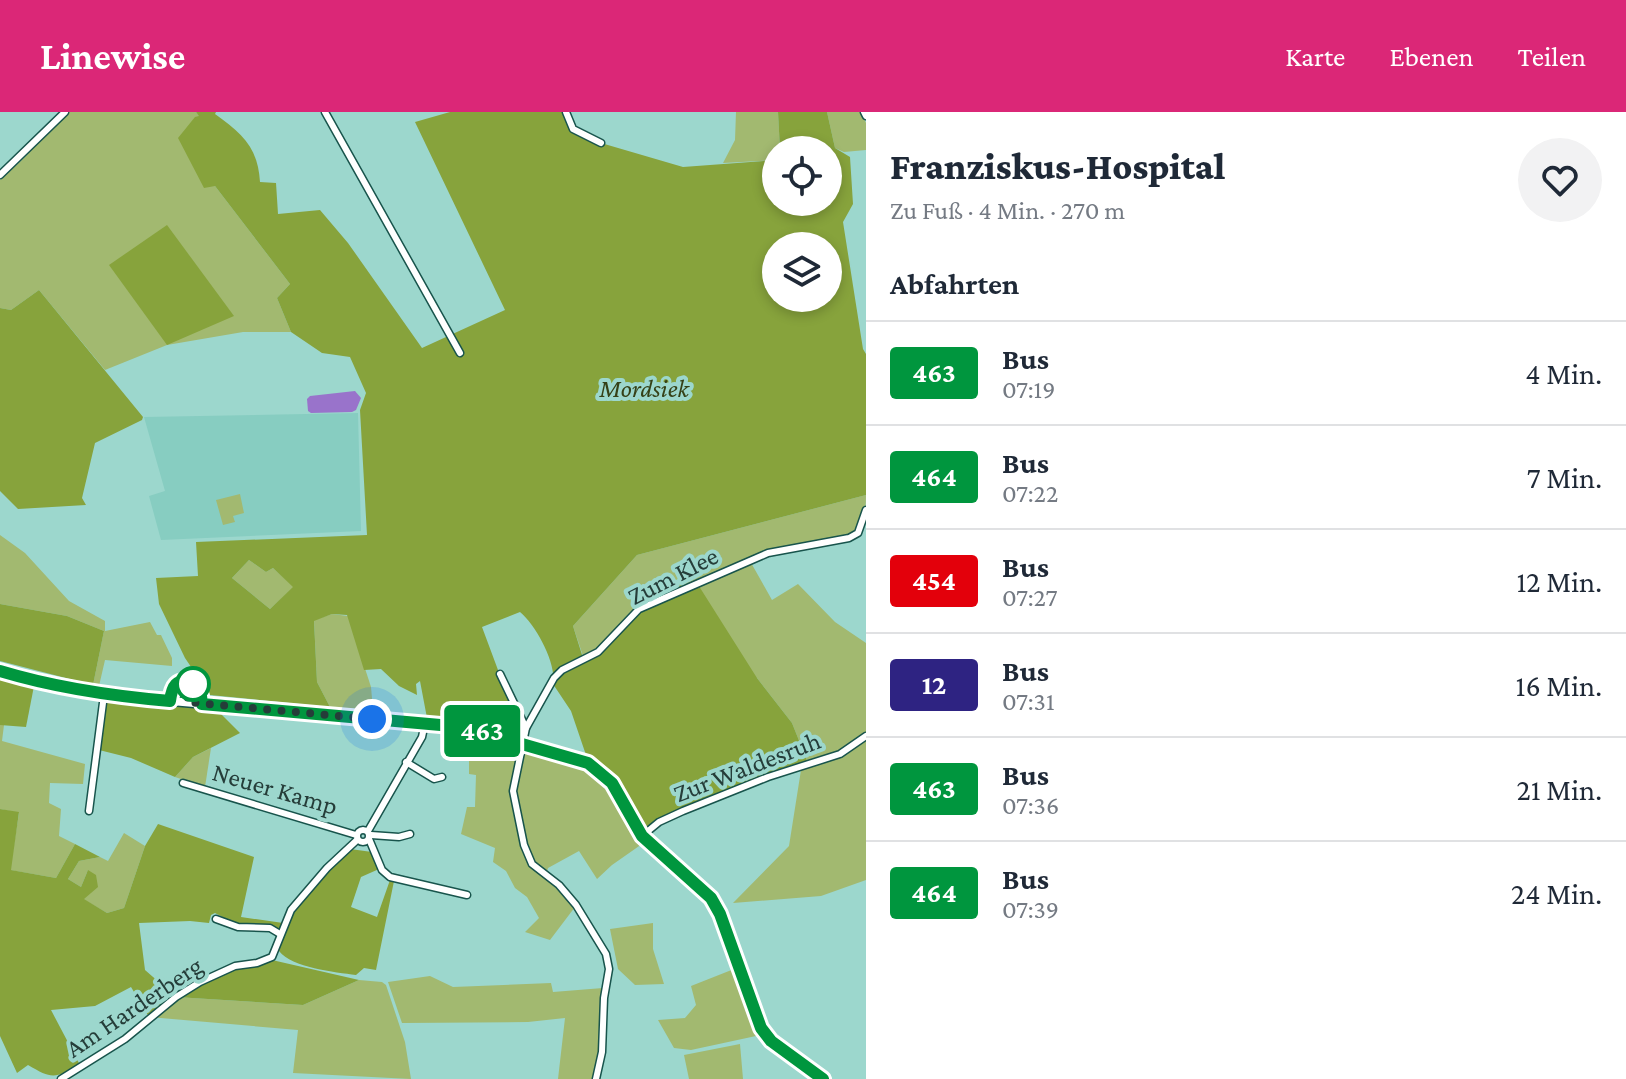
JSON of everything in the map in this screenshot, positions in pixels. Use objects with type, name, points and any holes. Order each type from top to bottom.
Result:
[{"type":"street","points":[[0,175],[65,112]]},
{"type":"street","points":[[325,112],[460,353]]},
{"type":"street","points":[[566,112],[573,129],[601,143]]},
{"type":"street","name":"Zum Klee","points":[[596,1079],[602,1052],[604,998],[609,969],[606,954],[576,905],[559,885],[532,864],[524,845],[513,791],[526,728],[554,678],[562,670],[598,652],[639,609],[768,553],[849,538],[858,533],[866,510]]},
{"type":"street","points":[[0,671],[45,684],[104,695],[480,730],[588,763],[612,783],[642,836],[711,898],[720,914],[761,1028],[771,1041],[824,1079]]},
{"type":"street","points":[[500,674],[526,728]]},
{"type":"street","points":[[89,811],[104,695]]},
{"type":"street","points":[[425,723],[422,737],[406,762],[370,835],[382,870],[390,877],[467,895]]},
{"type":"street","name":"Zur Waldesruh","points":[[642,836],[659,822],[683,811],[768,777],[840,754],[866,736]]},
{"type":"street","points":[[406,762],[434,779],[442,777]]},
{"type":"street","name":"Neuer Kamp","points":[[183,783],[357,837]]},
{"type":"street","points":[[357,837],[370,835],[389,838],[410,834]]},
{"type":"street","name":"Am Harderberg","points":[[61,1079],[125,1039],[176,997],[200,982],[235,966],[269,959],[274,955],[291,910],[357,837]]},
{"type":"street","points":[[216,919],[238,927],[270,928],[280,934]]},
{"type":"shaded area","points":[[65,112],[196,112],[200,116],[215,186],[290,284],[277,298],[291,332],[243,332],[167,345],[105,370],[39,290],[11,310],[0,308],[0,180]]},
{"type":"shaded area","points":[[736,112],[778,112],[779,136],[762,136],[762,161],[723,163],[735,140]]},
{"type":"shaded area","points":[[827,112],[861,112],[866,123],[866,150],[844,152],[842,136],[832,136]]},
{"type":"shaded area","points":[[355,391],[361,398],[352,412],[308,411],[307,399],[310,396]]},
{"type":"shaded area","points":[[358,413],[361,531],[161,540],[149,496],[165,491],[144,417]]},
{"type":"shaded area","points":[[240,494],[244,513],[233,516],[235,522],[223,525],[216,500]]},
{"type":"shaded area","points":[[866,495],[863,520],[849,538],[768,553],[750,561],[772,600],[798,584],[835,622],[866,643],[866,732],[839,751],[808,763],[792,723],[757,678],[598,652],[584,659],[573,626],[637,555]]},
{"type":"shaded area","points":[[0,535],[25,553],[69,601],[105,621],[105,631],[150,622],[157,635],[161,635],[172,658],[172,666],[105,660],[99,686],[93,685],[104,631],[67,616],[0,604]]},
{"type":"shaded area","points":[[249,560],[266,572],[273,568],[294,587],[270,609],[232,578]]},
{"type":"shaded area","points":[[332,614],[348,616],[371,687],[373,710],[330,707],[317,682],[314,620]]},
{"type":"shaded area","points":[[0,725],[4,725],[2,741],[85,764],[83,784],[50,783],[49,803],[61,809],[59,836],[75,844],[56,878],[10,870],[19,813],[0,809]]},
{"type":"shaded area","points":[[469,731],[514,744],[518,750],[511,792],[520,835],[513,791],[526,748],[593,771],[607,783],[642,844],[597,879],[579,851],[548,868],[546,875],[575,907],[550,940],[525,932],[539,918],[527,897],[515,888],[506,871],[493,862],[495,848],[461,834],[467,807],[475,807],[476,775],[469,774]]},
{"type":"shaded area","points":[[866,739],[866,880],[821,896],[733,903],[789,846],[801,770],[839,757]]},
{"type":"shaded area","points":[[211,748],[205,787],[175,777],[193,757]]},
{"type":"shaded area","points":[[124,833],[145,846],[124,908],[107,913],[83,899],[88,870],[81,887],[68,879],[79,861],[100,857],[108,861]]},
{"type":"shaded area","points":[[653,923],[653,949],[664,984],[635,985],[618,969],[610,929]]},
{"type":"shaded area","points":[[734,969],[757,1026],[756,1036],[691,1050],[674,1048],[658,1020],[685,1018],[696,1005],[691,986]]},
{"type":"shaded area","points":[[430,976],[453,987],[551,983],[553,992],[603,988],[600,1054],[594,1079],[558,1079],[565,1018],[528,1022],[402,1023],[388,982]]},
{"type":"shaded area","points":[[359,980],[386,985],[405,1042],[411,1079],[293,1073],[298,1030],[149,1017],[176,997],[303,1005]]},
{"type":"shaded area","points":[[740,1044],[743,1079],[689,1079],[684,1055]]},
{"type":"green space","name":"Mordsiek","points":[[196,112],[216,112],[247,143],[256,160],[260,182],[276,183],[278,214],[320,210],[348,243],[422,348],[505,310],[415,122],[450,112],[566,112],[573,129],[601,143],[683,167],[762,161],[762,216],[842,216],[842,152],[850,157],[853,204],[843,222],[866,354],[866,495],[637,555],[573,626],[583,658],[598,652],[639,609],[697,583],[757,678],[792,723],[808,763],[644,828],[611,771],[586,755],[571,711],[553,684],[552,666],[544,645],[520,612],[482,627],[511,705],[524,728],[519,737],[472,722],[427,718],[420,681],[416,684],[417,695],[399,686],[381,669],[364,670],[347,615],[332,614],[314,621],[317,682],[330,707],[210,695],[185,658],[159,604],[156,578],[198,576],[196,542],[367,535],[360,410],[366,393],[350,357],[322,353],[291,332],[277,298],[290,284],[215,186],[204,188],[178,138],[199,116]],"holes":[[[249,560],[266,572],[273,568],[293,587],[270,609],[232,578]]]},
{"type":"green space","name":"Mordsiek","points":[[778,112],[827,112],[832,136],[779,136]]},
{"type":"green space","points":[[167,225],[234,316],[167,345],[109,265]]},
{"type":"green space","points":[[39,290],[143,417],[95,443],[82,498],[86,505],[18,509],[0,491],[0,308],[11,310]]},
{"type":"green space","points":[[0,604],[67,616],[104,631],[93,685],[0,661]]},
{"type":"green space","points":[[0,676],[34,686],[26,727],[0,725]]},
{"type":"green space","points":[[111,699],[216,709],[240,733],[193,757],[175,777],[131,758],[99,750],[106,702]]},
{"type":"green space","points":[[0,809],[19,812],[11,870],[56,878],[75,844],[100,857],[79,861],[68,879],[81,887],[88,870],[96,875],[98,887],[84,899],[107,913],[124,908],[145,846],[158,824],[254,857],[241,917],[283,923],[281,929],[236,924],[215,913],[211,915],[209,923],[139,923],[145,970],[176,997],[149,1017],[131,987],[95,1006],[51,1010],[80,1065],[53,1076],[28,1065],[17,1073],[0,1036]]},
{"type":"green space","points":[[350,849],[372,852],[379,869],[361,877],[351,907],[377,917],[390,880],[394,881],[376,970],[364,968],[356,975],[294,962],[279,951],[289,921],[306,895]]},
{"type":"green space","points":[[272,960],[359,980],[303,1005],[176,997],[235,966]]},
{"type":"bus line","name":"463","points":[[0,671],[45,684],[104,695],[170,701],[171,688],[178,682],[187,681],[192,682],[201,696],[202,704],[463,727],[588,763],[607,776],[651,846],[711,898],[720,914],[761,1028],[771,1041],[823,1079]]},
{"type":"route","points":[[193,684],[186,702],[372,719]]}]
